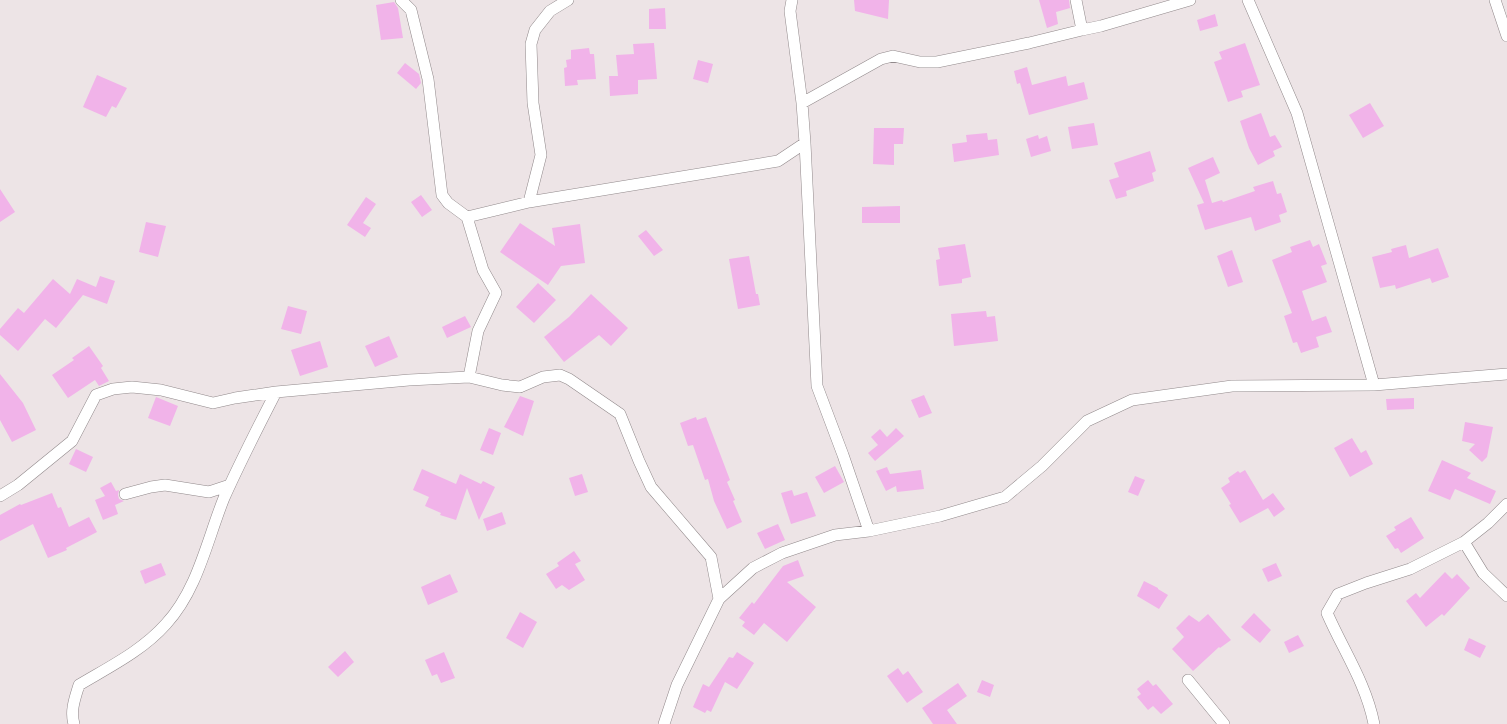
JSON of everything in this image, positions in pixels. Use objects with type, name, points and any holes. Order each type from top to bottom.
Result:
[{"type":"street","points":[[401,0],[411,10],[428,78],[442,195],[448,203],[467,217],[483,270],[496,293],[478,331],[469,376]]},
{"type":"street","points":[[529,202],[541,155],[533,103],[531,44],[535,30],[552,3],[568,0]]},
{"type":"street","points":[[792,0],[790,11],[802,103],[805,143],[817,386],[869,531]]},
{"type":"street","points":[[1076,0],[1082,30]]},
{"type":"street","points":[[802,103],[880,59],[893,56],[920,62],[937,62],[1101,26],[1190,0]]},
{"type":"street","points":[[1248,0],[1297,113],[1374,385]]},
{"type":"street","points":[[1494,0],[1507,36]]},
{"type":"street","points":[[467,217],[529,202],[778,161],[805,143]]},
{"type":"street","points":[[664,724],[677,686],[719,599],[753,568],[782,553],[835,535],[869,531],[940,516],[1005,498],[1042,466],[1087,421],[1132,400],[1232,386],[1374,385],[1507,374]]},
{"type":"street","points":[[0,496],[18,485],[72,441],[96,395],[120,388],[139,387],[161,390],[213,403],[276,392],[469,376],[502,385],[520,387],[544,377],[560,375],[569,379],[620,414],[639,461],[652,486],[711,557],[719,599]]},
{"type":"street","points":[[74,724],[72,717],[73,704],[79,685],[134,652],[165,625],[181,605],[194,579],[238,465],[276,392]]},
{"type":"street","points":[[125,494],[151,486],[165,485],[208,492],[230,484]]},
{"type":"street","points":[[1374,724],[1371,707],[1354,665],[1334,629],[1328,612],[1338,594],[1410,569],[1464,542],[1488,524],[1507,504]]},
{"type":"street","points":[[1464,542],[1483,573],[1507,596]]},
{"type":"street","points":[[1188,680],[1224,724]]},
{"type":"building","points":[[854,0],[889,0],[888,19],[855,11]]},
{"type":"building","points":[[1039,0],[1069,0],[1070,8],[1056,12],[1058,24],[1047,28]]},
{"type":"building","points":[[394,2],[398,8],[403,38],[381,40],[376,5]]},
{"type":"building","points":[[665,8],[666,29],[649,29],[649,9]]},
{"type":"building","points":[[1215,14],[1218,26],[1200,31],[1197,20]]},
{"type":"building","points":[[654,43],[657,79],[638,80],[638,94],[610,96],[609,76],[618,76],[616,55],[634,54],[633,44]]},
{"type":"building","points":[[1245,43],[1260,85],[1241,91],[1243,97],[1228,102],[1214,62],[1222,59],[1219,52]]},
{"type":"building","points":[[589,48],[590,54],[594,54],[596,79],[577,80],[578,85],[565,86],[564,68],[567,67],[566,60],[571,59],[571,50]]},
{"type":"building","points":[[698,60],[713,64],[708,83],[693,79]]},
{"type":"building","points":[[405,63],[419,74],[421,83],[416,89],[397,73]]},
{"type":"building","points":[[1027,67],[1032,85],[1066,76],[1068,86],[1084,82],[1088,99],[1029,115],[1020,83],[1017,84],[1014,71]]},
{"type":"building","points":[[97,75],[127,88],[116,108],[112,106],[106,117],[83,107]]},
{"type":"building","points":[[1370,103],[1384,126],[1363,138],[1349,115]]},
{"type":"building","points":[[1261,113],[1270,137],[1275,135],[1282,147],[1273,151],[1275,156],[1258,165],[1249,148],[1240,121]]},
{"type":"building","points":[[1094,123],[1098,145],[1072,149],[1068,127]]},
{"type":"building","points":[[874,128],[904,128],[903,144],[894,144],[894,165],[873,164]]},
{"type":"building","points":[[987,133],[988,140],[997,139],[999,155],[954,162],[952,144],[967,142],[966,135]]},
{"type":"building","points":[[1038,135],[1039,139],[1047,136],[1051,151],[1031,157],[1026,139]]},
{"type":"building","points":[[1150,151],[1156,171],[1152,173],[1154,181],[1126,191],[1127,196],[1116,199],[1109,180],[1119,177],[1114,163]]},
{"type":"building","points":[[1213,157],[1220,173],[1205,180],[1212,203],[1222,200],[1223,202],[1255,191],[1253,187],[1273,181],[1277,194],[1281,193],[1287,212],[1279,215],[1281,222],[1255,231],[1251,217],[1205,230],[1197,205],[1204,203],[1188,168]]},
{"type":"building","points":[[0,189],[15,212],[0,222]]},
{"type":"building","points":[[421,195],[432,210],[422,217],[411,202]]},
{"type":"building","points":[[366,197],[376,204],[363,223],[371,228],[365,237],[347,225]]},
{"type":"building","points":[[900,206],[900,223],[862,223],[862,207]]},
{"type":"building","points":[[146,222],[166,226],[158,257],[139,252]]},
{"type":"building","points":[[520,223],[555,246],[552,228],[580,224],[585,263],[561,266],[548,285],[500,252]]},
{"type":"building","points":[[646,230],[663,250],[654,256],[638,236]]},
{"type":"building","points":[[1310,240],[1313,247],[1319,244],[1327,264],[1321,266],[1327,282],[1302,291],[1312,321],[1326,316],[1332,332],[1316,337],[1319,347],[1301,353],[1297,342],[1293,343],[1284,316],[1292,313],[1272,260],[1292,252],[1290,247]]},
{"type":"building","points":[[965,244],[971,277],[962,279],[962,283],[939,286],[936,260],[940,259],[938,248]]},
{"type":"building","points":[[1406,245],[1409,258],[1438,248],[1449,277],[1432,283],[1430,278],[1396,289],[1395,285],[1380,288],[1372,257],[1392,252],[1391,249]]},
{"type":"building","points":[[1232,250],[1243,282],[1228,287],[1217,256]]},
{"type":"building","points":[[749,256],[760,305],[738,309],[729,259]]},
{"type":"building","points":[[100,276],[115,281],[107,304],[83,295],[56,328],[45,319],[18,351],[0,335],[0,329],[18,308],[24,313],[53,279],[70,294],[77,279],[96,287]]},
{"type":"building","points":[[538,283],[556,300],[534,323],[516,307]]},
{"type":"building","points":[[591,294],[628,328],[611,346],[599,335],[564,362],[544,337],[569,317]]},
{"type":"building","points":[[288,306],[307,311],[301,334],[281,329]]},
{"type":"building","points":[[986,311],[987,317],[995,316],[998,341],[954,346],[951,314]]},
{"type":"building","points":[[465,316],[471,327],[447,338],[442,327]]},
{"type":"building","points":[[389,336],[398,357],[375,367],[365,346]]},
{"type":"building","points":[[320,341],[328,367],[300,376],[291,350]]},
{"type":"building","points":[[89,346],[103,366],[101,368],[109,381],[99,386],[95,380],[68,398],[52,375],[74,360],[72,358]]},
{"type":"building","points":[[0,374],[23,403],[36,430],[12,442],[0,420]]},
{"type":"building","points":[[924,395],[932,413],[919,418],[911,400]]},
{"type":"building","points":[[520,396],[534,401],[523,436],[504,427]]},
{"type":"building","points":[[156,397],[178,406],[170,426],[148,418]]},
{"type":"building","points":[[1414,398],[1414,409],[1387,410],[1386,399]]},
{"type":"building","points":[[696,417],[697,420],[706,417],[730,480],[727,482],[742,522],[727,529],[714,501],[708,479],[705,480],[693,445],[688,446],[680,423]]},
{"type":"building","points":[[1465,422],[1493,427],[1487,457],[1482,462],[1469,450],[1475,444],[1462,441]]},
{"type":"building","points":[[489,428],[501,433],[493,455],[480,450]]},
{"type":"building","points":[[896,428],[904,436],[875,461],[868,453],[878,445],[871,437],[880,429],[887,437]]},
{"type":"building","points":[[1352,438],[1361,453],[1366,450],[1373,464],[1350,477],[1334,448]]},
{"type":"building","points":[[76,449],[93,457],[86,472],[69,464]]},
{"type":"building","points":[[1442,460],[1471,473],[1467,478],[1496,491],[1490,504],[1455,489],[1450,500],[1428,491]]},
{"type":"building","points":[[835,466],[844,482],[824,493],[815,477]]},
{"type":"building","points":[[887,467],[890,474],[921,470],[924,489],[897,492],[896,486],[886,491],[876,471]]},
{"type":"building","points":[[422,469],[456,484],[460,474],[481,484],[483,481],[495,487],[479,520],[467,488],[456,520],[440,515],[441,513],[425,506],[429,497],[413,490]]},
{"type":"building","points":[[1245,470],[1263,500],[1273,493],[1285,509],[1274,517],[1268,508],[1240,523],[1221,488],[1230,482],[1228,478],[1238,471],[1240,473]]},
{"type":"building","points":[[582,474],[588,492],[575,496],[569,478]]},
{"type":"building","points":[[1135,476],[1145,480],[1138,496],[1128,492]]},
{"type":"building","points":[[111,482],[116,491],[119,490],[119,499],[124,501],[115,505],[118,514],[103,520],[95,500],[105,496],[100,488]]},
{"type":"building","points":[[792,490],[794,496],[807,492],[816,516],[791,524],[781,493]]},
{"type":"building","points":[[52,493],[58,508],[61,507],[69,527],[89,517],[97,532],[66,548],[67,550],[48,558],[33,524],[0,541],[0,515],[20,504]]},
{"type":"building","points":[[502,512],[506,524],[487,531],[483,519]]},
{"type":"building","points":[[1411,517],[1424,538],[1401,553],[1398,548],[1395,549],[1386,536],[1396,530],[1394,527]]},
{"type":"building","points":[[778,524],[785,540],[765,549],[757,533]]},
{"type":"building","points":[[574,551],[581,561],[575,564],[585,580],[569,590],[562,585],[556,589],[546,574],[559,566],[557,563]]},
{"type":"building","points":[[798,560],[804,576],[787,582],[816,607],[787,642],[764,623],[754,635],[742,626],[745,622],[739,618],[752,602],[754,604],[783,566]]},
{"type":"building","points":[[161,563],[166,575],[145,584],[140,571]]},
{"type":"building","points":[[1276,563],[1282,576],[1268,582],[1262,569]]},
{"type":"building","points":[[1445,572],[1452,579],[1457,574],[1470,588],[1444,616],[1442,614],[1426,627],[1406,601],[1416,593],[1420,598]]},
{"type":"building","points":[[450,574],[458,592],[428,605],[421,587]]},
{"type":"building","points":[[1144,581],[1168,595],[1159,609],[1137,596]]},
{"type":"building","points":[[520,612],[537,622],[523,648],[506,638]]},
{"type":"building","points":[[1254,613],[1271,630],[1260,643],[1241,627]]},
{"type":"building","points":[[1208,614],[1231,640],[1219,647],[1193,671],[1172,649],[1184,637],[1176,628],[1189,615],[1199,622]]},
{"type":"building","points":[[1298,635],[1304,646],[1289,653],[1284,642]]},
{"type":"building","points":[[1469,638],[1486,646],[1480,658],[1464,650]]},
{"type":"building","points":[[345,651],[354,662],[338,677],[328,667]]},
{"type":"building","points":[[444,652],[455,678],[441,683],[437,674],[432,676],[425,660]]},
{"type":"building","points":[[737,652],[754,663],[737,689],[725,682],[711,712],[707,710],[705,713],[693,707],[703,684],[709,687],[729,657],[733,658]]},
{"type":"building","points":[[898,668],[903,675],[908,671],[923,692],[907,703],[887,676]]},
{"type":"building","points":[[982,680],[994,685],[990,697],[977,692]]},
{"type":"building","points":[[1148,680],[1153,686],[1156,684],[1173,704],[1161,714],[1153,706],[1148,710],[1137,697],[1141,694],[1137,689]]},
{"type":"building","points":[[958,683],[967,696],[947,710],[957,724],[933,724],[922,708]]}]
